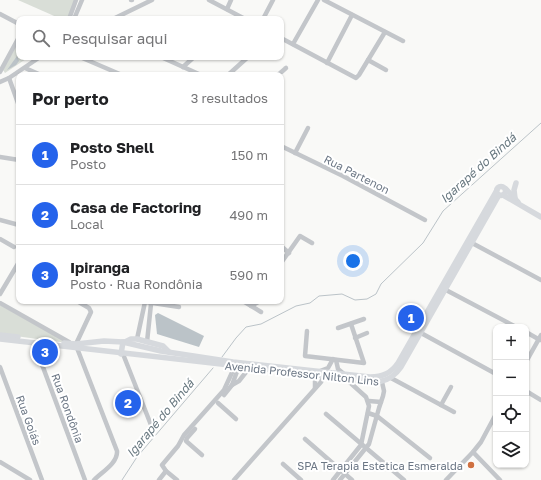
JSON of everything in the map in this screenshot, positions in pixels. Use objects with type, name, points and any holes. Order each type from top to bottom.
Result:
[{"type":"main road","points":[[515,198],[514,190],[516,182]]},
{"type":"main road","points":[[523,206],[506,188],[500,186],[500,193],[541,217]]},
{"type":"main road","name":"Avenida Professor Nilton Lins","points":[[0,335],[74,345],[122,354],[320,371],[382,382],[391,378],[401,367],[500,193]]},
{"type":"main road","name":"Avenida Professor Nilton Lins","points":[[222,362],[234,366],[324,376],[381,377],[391,372],[500,193]]},
{"type":"main road","name":"Avenida Professor Nilton Lins","points":[[0,339],[34,343],[74,345],[112,341],[124,342],[214,361]]},
{"type":"main road","points":[[122,354],[124,342],[131,339],[137,339],[163,346],[169,352]]},
{"type":"main road","points":[[111,352],[112,341]]},
{"type":"street","points":[[72,16],[76,0]]},
{"type":"street","points":[[73,16],[82,0]]},
{"type":"street","points":[[118,16],[152,0]]},
{"type":"street","points":[[209,0],[240,16]]},
{"type":"street","points":[[227,9],[231,0]]},
{"type":"street","points":[[265,16],[273,0]]},
{"type":"street","points":[[292,44],[318,0]]},
{"type":"street","points":[[324,0],[403,41]]},
{"type":"street","points":[[0,14],[16,22]]},
{"type":"street","points":[[327,63],[352,15]]},
{"type":"street","points":[[284,40],[351,76],[358,77],[385,32]]},
{"type":"street","points":[[0,72],[16,43]]},
{"type":"street","points":[[18,72],[36,60]]},
{"type":"street","points":[[87,60],[115,72]]},
{"type":"street","points":[[168,60],[194,72]]},
{"type":"street","points":[[183,67],[191,60]]},
{"type":"street","points":[[231,72],[245,60]]},
{"type":"street","points":[[368,60],[386,70]]},
{"type":"street","points":[[24,68],[34,72]]},
{"type":"street","points":[[281,72],[286,68]]},
{"type":"street","points":[[0,82],[16,73]]},
{"type":"street","points":[[9,78],[16,98]]},
{"type":"street","points":[[295,153],[308,128]]},
{"type":"street","name":"Rua Partenon","points":[[284,148],[425,220]]},
{"type":"street","points":[[0,157],[16,160]]},
{"type":"street","points":[[0,220],[16,224]]},
{"type":"street","points":[[284,259],[300,236],[312,243]]},
{"type":"street","points":[[0,239],[14,247]]},
{"type":"street","points":[[472,243],[541,280]]},
{"type":"street","points":[[284,249],[289,253]]},
{"type":"street","points":[[0,294],[16,268]]},
{"type":"street","points":[[446,290],[510,324]]},
{"type":"street","points":[[0,303],[74,345],[117,451],[117,455],[113,463],[94,480]]},
{"type":"street","points":[[74,345],[91,312],[89,308],[82,304]]},
{"type":"street","points":[[137,339],[142,320],[142,304]]},
{"type":"street","points":[[147,342],[151,304]]},
{"type":"street","points":[[164,304],[178,307]]},
{"type":"street","points":[[248,304],[261,312]]},
{"type":"street","points":[[251,306],[255,304]]},
{"type":"street","points":[[338,328],[364,319]]},
{"type":"street","points":[[142,320],[148,328]]},
{"type":"street","points":[[307,331],[305,356],[364,363],[351,324]]},
{"type":"street","points":[[356,338],[367,333]]},
{"type":"street","points":[[421,333],[493,372]]},
{"type":"street","points":[[527,360],[540,338],[529,333]]},
{"type":"street","name":"Rua Rondônia","points":[[34,343],[85,480]]},
{"type":"street","points":[[122,354],[151,425]]},
{"type":"street","points":[[328,368],[334,360]]},
{"type":"street","points":[[333,480],[361,445],[366,427],[369,401],[338,369],[334,360]]},
{"type":"street","points":[[177,480],[166,471],[162,465],[178,446],[184,436],[221,395],[227,386],[234,366]]},
{"type":"street","points":[[232,386],[234,366]]},
{"type":"street","name":"Rua Goiás","points":[[0,367],[42,480]]},
{"type":"street","points":[[202,455],[188,443],[187,438],[250,367]]},
{"type":"street","points":[[320,371],[328,368],[338,369]]},
{"type":"street","points":[[314,375],[315,388]]},
{"type":"street","points":[[234,480],[322,382],[324,376]]},
{"type":"street","points":[[391,378],[454,412]]},
{"type":"street","points":[[340,480],[369,444],[384,391],[382,382]]},
{"type":"street","points":[[441,405],[451,387]]},
{"type":"street","points":[[529,394],[541,400]]},
{"type":"street","points":[[369,401],[381,402]]},
{"type":"street","points":[[218,403],[236,419]]},
{"type":"street","points":[[368,413],[377,416],[430,458]]},
{"type":"street","points":[[326,414],[404,480]]},
{"type":"street","points":[[446,480],[481,442],[493,420]]},
{"type":"street","points":[[366,427],[373,428]]},
{"type":"street","points":[[305,439],[352,480]]},
{"type":"street","points":[[473,452],[500,480]]},
{"type":"street","points":[[0,462],[30,480]]},
{"type":"street","points":[[283,464],[301,480]]},
{"type":"street","points":[[159,480],[166,471]]},
{"type":"shaded area","points":[[18,0],[75,0],[68,16],[54,16]]},
{"type":"shaded area","points":[[16,46],[16,60],[24,60],[5,73],[3,70]]},
{"type":"shaded area","points":[[16,57],[16,60],[19,61],[16,65],[7,70]]},
{"type":"shaded area","points":[[0,305],[68,343],[0,334]]},
{"type":"shaded area","points":[[158,313],[204,336],[199,347],[157,334],[155,315]]},
{"type":"waterway","name":"Igarapé do Bindá","points":[[222,357],[246,327],[261,324],[296,306],[310,303],[319,296],[342,294],[355,300],[367,299],[376,294],[381,284],[423,243],[443,211],[541,123]]},
{"type":"waterway","name":"Igarapé do Bindá","points":[[122,480],[137,457],[213,368]]},
{"type":"place","name":"Posto Shell","points":[[411,318]]},
{"type":"place","name":"Ipiranga","points":[[45,352]]},
{"type":"place","name":"Casa de Factoring","points":[[128,403]]},
{"type":"place","name":"SPA Terapia Estetica Esmeralda","points":[[471,465]]}]
